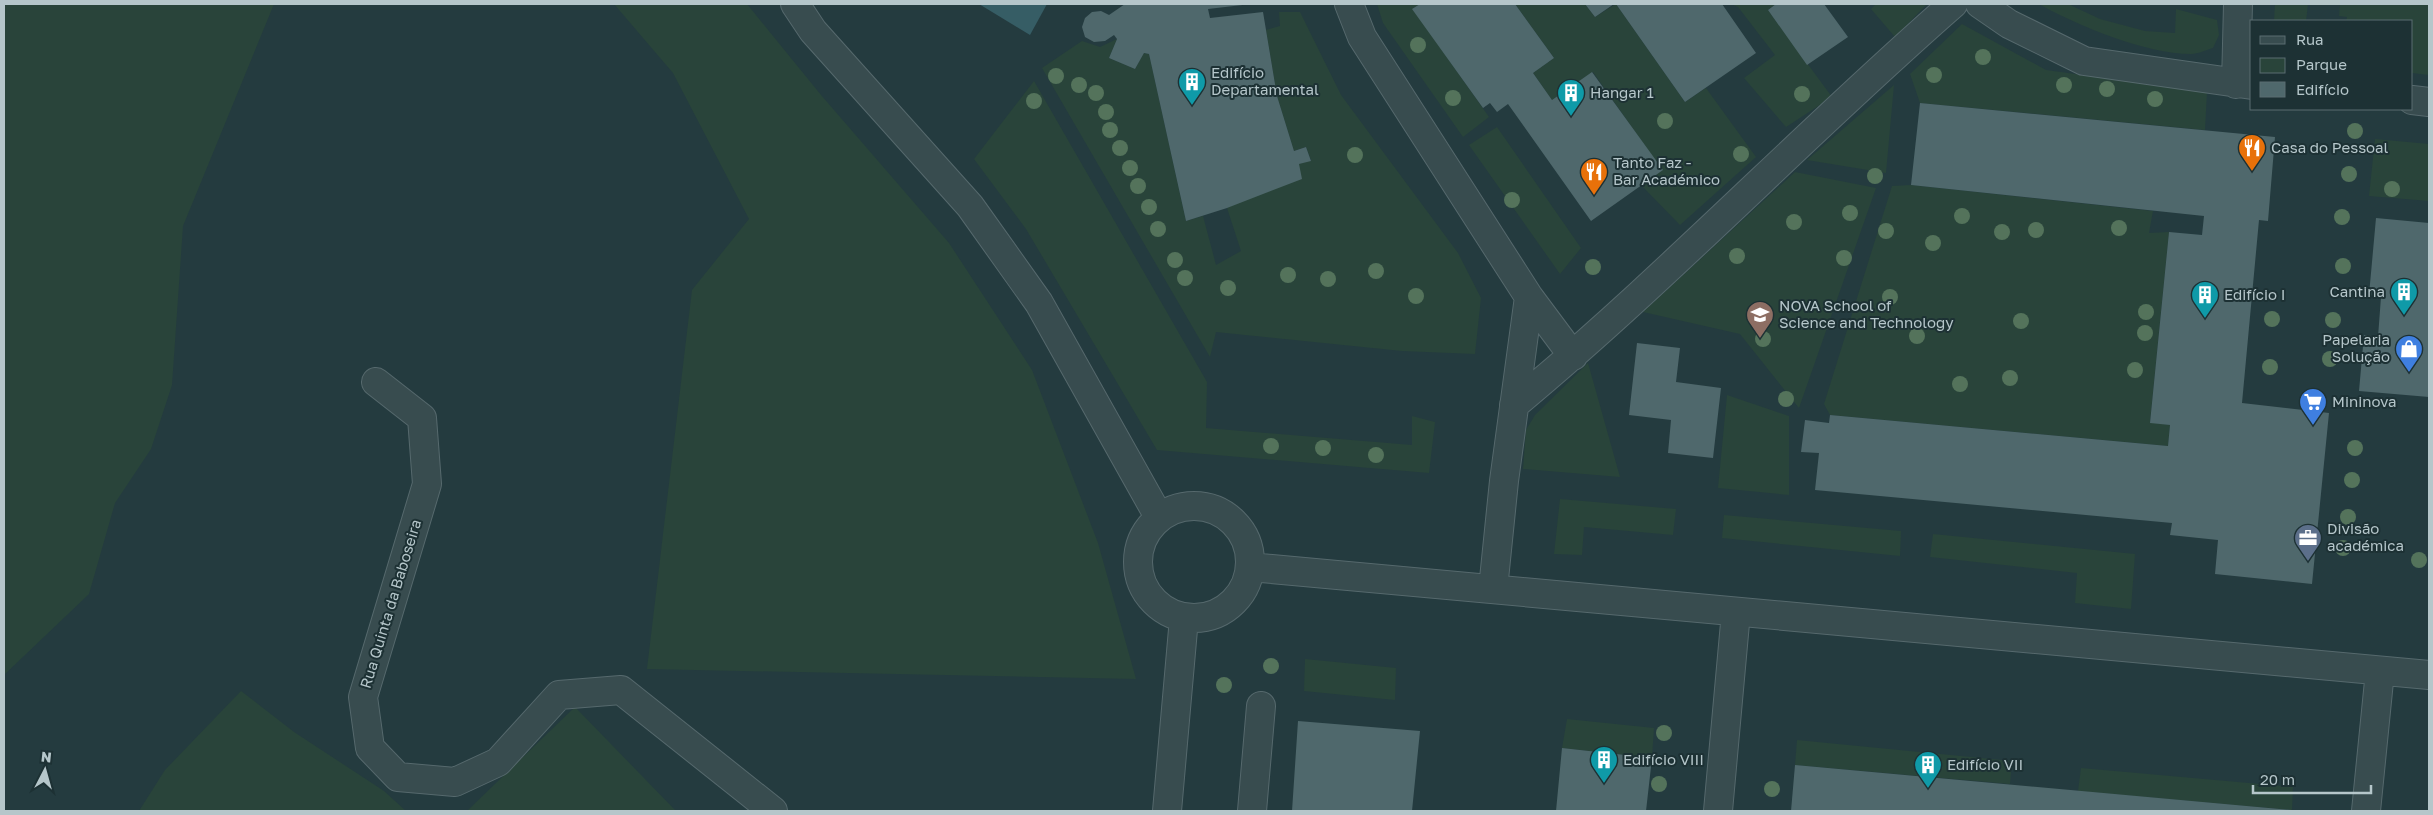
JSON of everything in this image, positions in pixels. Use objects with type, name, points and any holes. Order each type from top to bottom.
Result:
[{"type":"street","points":[[796,4],[814,31],[970,206],[1016,271],[1038,303],[1159,517]]},
{"type":"street","points":[[1349,4],[1362,38],[1529,297],[1573,356]]},
{"type":"street","points":[[1514,405],[1573,356],[1887,62],[1953,4]]},
{"type":"street","points":[[1980,4],[2009,24],[2084,61],[2244,84],[2238,4]]},
{"type":"street","points":[[2413,100],[2429,102]]},
{"type":"street","points":[[1492,590],[1529,297]]},
{"type":"street","name":"Rua Quinta da Baboseira","points":[[376,382],[422,418],[428,484],[363,697],[370,748],[398,777],[455,782],[498,762],[559,695],[621,690],[773,811]]},
{"type":"street","points":[[1200,505],[1221,512],[1238,526],[1248,545],[1250,567],[1246,585],[1235,600],[1220,612],[1203,617],[1184,618],[1167,611],[1152,600],[1142,584],[1137,566],[1138,548],[1146,531],[1159,517],[1179,507],[1200,505]]},
{"type":"street","points":[[1250,567],[2429,675]]},
{"type":"street","points":[[1718,811],[1736,612]]},
{"type":"street","points":[[1167,811],[1184,618]]},
{"type":"street","points":[[2366,811],[2380,671]]},
{"type":"street","points":[[1252,811],[1261,706]]},
{"type":"green space","points":[[4,4],[274,4],[183,226],[172,385],[151,449],[115,503],[89,594],[4,675]]},
{"type":"green space","points":[[614,4],[747,4],[821,95],[949,243],[1032,370],[1098,543],[1136,679],[647,669],[692,290],[749,219],[673,73]]},
{"type":"green space","points":[[1377,4],[1420,4],[1413,9],[1489,117],[1463,137],[1383,23]]},
{"type":"green space","points":[[1515,4],[1585,4],[1595,17],[1616,4],[1685,102],[1706,88],[1756,157],[1680,225],[1641,185],[1662,170],[1593,72],[1552,100],[1533,73],[1554,58]]},
{"type":"green space","points":[[1731,4],[1776,4],[1768,10],[1832,97],[1786,127],[1744,78],[1775,55],[1738,7]]},
{"type":"green space","points":[[1876,4],[1927,4],[1895,37],[1871,9]]},
{"type":"green space","points":[[2039,4],[2068,4],[2100,19],[2145,31],[2175,33],[2176,9],[2217,20],[2219,35],[2213,48],[2194,54],[2173,53],[2133,44],[2113,37],[2073,21]]},
{"type":"green space","points":[[2275,4],[2308,4],[2306,20],[2274,20]]},
{"type":"green space","points":[[2340,4],[2429,4],[2429,75],[2413,73],[2413,20],[2346,20],[2347,17],[2339,16]]},
{"type":"green space","points":[[1279,12],[1300,12],[1341,95],[1458,253],[1481,298],[1475,354],[1402,351],[1216,332],[1210,357],[1042,68],[1082,41],[1100,47],[1117,39],[1109,58],[1135,69],[1144,53],[1149,54],[1186,221],[1203,216],[1216,265],[1241,251],[1227,208],[1299,164],[1311,160],[1306,147],[1294,151],[1277,96],[1266,30],[1280,26]]},
{"type":"green space","points":[[1962,24],[2046,70],[2207,92],[2205,130],[1920,103],[1910,74]]},
{"type":"green space","points":[[1034,81],[1207,382],[1206,428],[1412,445],[1412,416],[1435,422],[1429,473],[1157,450],[1026,229],[974,159]]},
{"type":"green space","points":[[1894,85],[1886,173],[1807,160]]},
{"type":"green space","points":[[1497,127],[1581,248],[1560,274],[1469,145]]},
{"type":"green space","points":[[2375,139],[2429,144],[2429,201],[2369,196]]},
{"type":"green space","points":[[1795,172],[1876,188],[1799,408],[1740,334],[1643,312]]},
{"type":"green space","points":[[1911,185],[2153,211],[2149,233],[2169,232],[2150,422],[2170,425],[2168,446],[1830,415],[1824,404],[1892,186]]},
{"type":"green space","points":[[1588,363],[1620,477],[1523,469],[1526,430],[1535,415]]},
{"type":"green space","points":[[1727,395],[1789,416],[1789,495],[1718,488]]},
{"type":"green space","points":[[1560,499],[1676,509],[1673,535],[1584,527],[1582,555],[1554,554]]},
{"type":"green space","points":[[1724,515],[1901,531],[1900,556],[1722,538]]},
{"type":"green space","points":[[1933,534],[2135,554],[2131,609],[2075,603],[2077,573],[1930,557]]},
{"type":"green space","points":[[1305,659],[1396,668],[1395,700],[1304,691]]},
{"type":"green space","points":[[241,691],[294,732],[384,791],[406,811],[139,811],[165,770]]},
{"type":"green space","points":[[575,707],[676,811],[467,811]]},
{"type":"green space","points":[[1567,719],[1654,728],[1652,758],[1562,748]]},
{"type":"green space","points":[[1797,740],[2012,761],[2010,784],[1795,765]]},
{"type":"green space","points":[[2081,768],[2293,787],[2292,810],[2078,791]]},
{"type":"water","points":[[979,4],[1047,4],[1030,35]]},
{"type":"building","name":"Edifício Departamental","points":[[1125,4],[1251,4],[1208,9],[1210,18],[1263,12],[1277,96],[1294,151],[1306,147],[1311,161],[1299,164],[1302,179],[1227,208],[1186,221],[1149,54],[1144,53],[1135,69],[1109,58],[1117,39],[1114,35],[1105,41],[1094,42],[1085,37],[1082,27],[1085,18],[1092,12],[1101,11],[1109,15]]},
{"type":"building","name":"Hangar 1","points":[[1420,4],[1515,4],[1554,58],[1533,73],[1552,100],[1592,72],[1663,170],[1591,221],[1508,104],[1497,112],[1490,103],[1483,108],[1412,9]]},
{"type":"building","points":[[1585,4],[1614,4],[1595,17]]},
{"type":"building","points":[[1616,4],[1722,4],[1756,53],[1685,102]]},
{"type":"building","points":[[1776,4],[1824,4],[1848,37],[1807,65],[1768,10]]},
{"type":"building","name":"Edifício I","points":[[1920,103],[2275,137],[2268,221],[2259,220],[2242,403],[2329,413],[2312,584],[2215,574],[2218,540],[2170,535],[2172,523],[1815,490],[1819,453],[1801,452],[1805,420],[1829,423],[1830,415],[2168,446],[2170,425],[2150,423],[2169,232],[2202,235],[2204,216],[1911,185]]},
{"type":"building","name":"Cantina","points":[[2376,218],[2429,223],[2429,397],[2359,391],[2364,335],[2378,337],[2381,297],[2369,295]]},
{"type":"building","points":[[1637,343],[1680,348],[1676,382],[1721,388],[1713,458],[1668,453],[1671,420],[1629,415]]},
{"type":"building","points":[[1298,721],[1420,731],[1412,811],[1292,811]]},
{"type":"building","name":"Edifício VIII","points":[[1562,748],[1652,758],[1646,811],[1556,811]]},
{"type":"building","name":"Edifício VII","points":[[1795,765],[2292,810],[2292,811],[1791,811]]},
{"type":"place","name":"Edifício Departamental","points":[[1192,106]]},
{"type":"place","name":"Hangar 1","points":[[1571,117]]},
{"type":"place","name":"Casa do Pessoal","points":[[2252,172]]},
{"type":"place","name":"Tanto Faz - Bar Académico","points":[[1594,196]]},
{"type":"place","name":"Cantina","points":[[2404,316]]},
{"type":"place","name":"Edifício I","points":[[2205,319]]},
{"type":"place","name":"NOVA School of Science and Technology","points":[[1760,339]]},
{"type":"place","name":"Papelaria Solução","points":[[2409,373]]},
{"type":"place","name":"Mininova","points":[[2313,426]]},
{"type":"place","name":"Divisão académica","points":[[2308,562]]},
{"type":"place","name":"Edifício VIII","points":[[1604,784]]},
{"type":"place","name":"Edifício VII","points":[[1928,789]]}]
